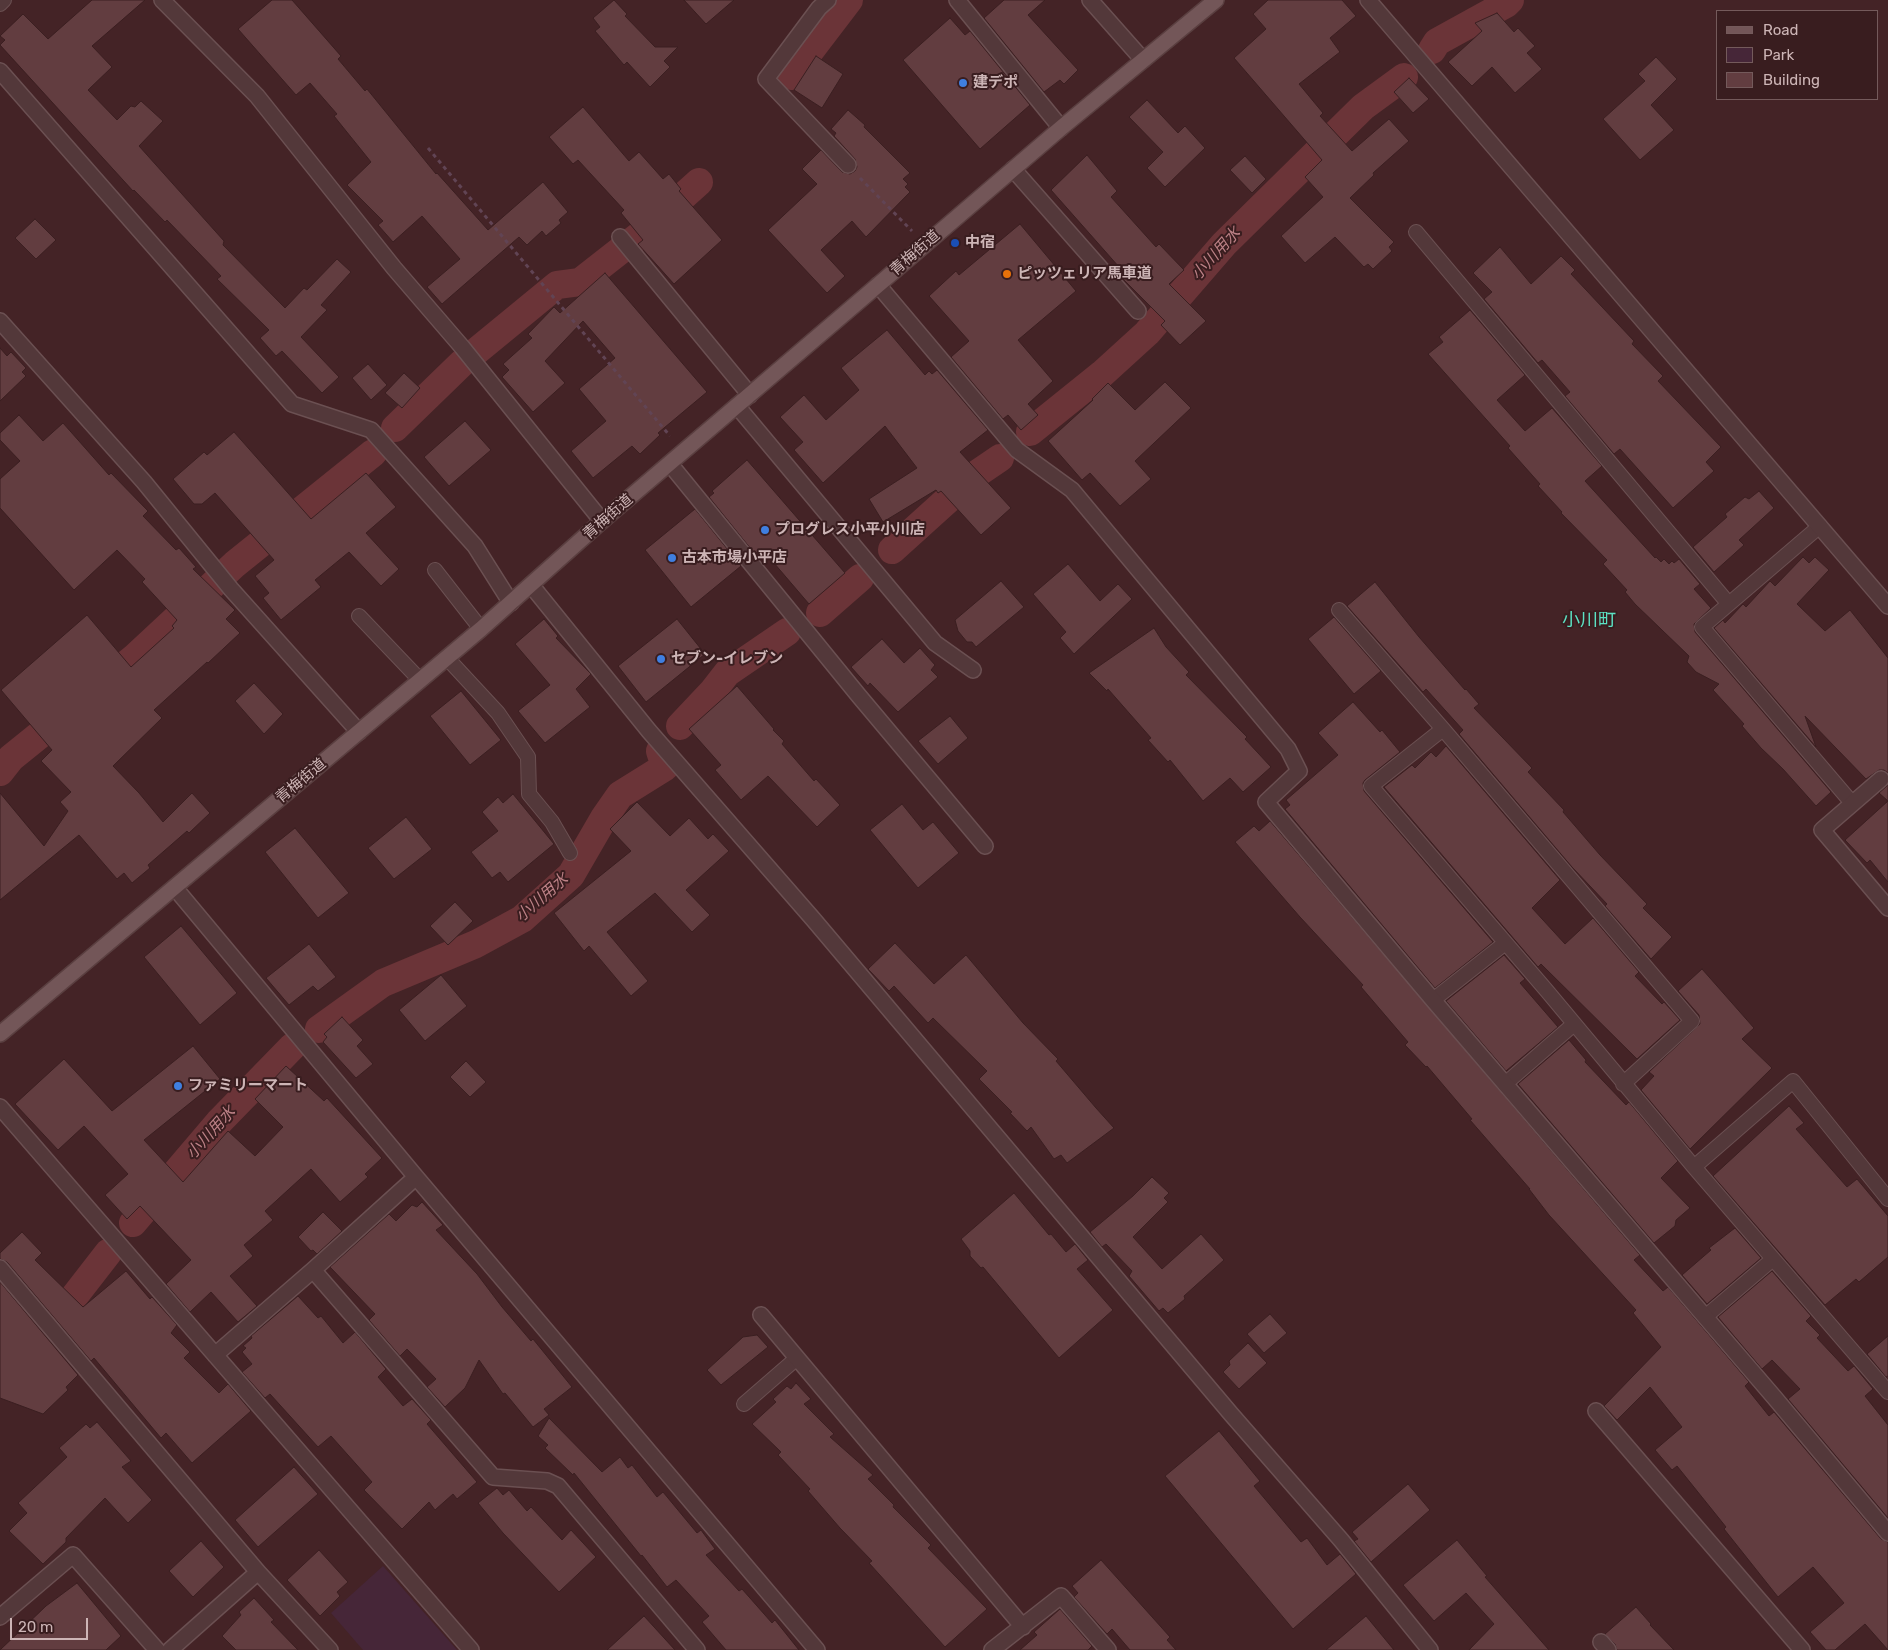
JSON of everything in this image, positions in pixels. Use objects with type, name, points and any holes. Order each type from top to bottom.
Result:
[{"type":"main road","name":"青梅街道","points":[[0,1034],[360,732],[510,604],[602,521],[1061,128],[1216,0]]},
{"type":"street","points":[[162,0],[257,96],[394,268],[477,365],[602,521]]},
{"type":"street","points":[[828,0],[819,8],[766,79],[848,166]]},
{"type":"street","points":[[957,0],[1061,128]]},
{"type":"street","points":[[1090,0],[1143,60]]},
{"type":"street","points":[[1368,0],[1888,606]]},
{"type":"street","points":[[0,70],[292,404],[371,430],[475,546],[510,604]]},
{"type":"street","points":[[1014,169],[1138,311]]},
{"type":"street","points":[[620,237],[750,395]]},
{"type":"street","points":[[878,285],[1017,450],[1072,490],[1288,749],[1299,771],[1266,802],[1888,1533]]},
{"type":"street","points":[[0,321],[144,482],[231,590],[360,732]]},
{"type":"street","points":[[737,406],[935,643],[973,670]]},
{"type":"street","points":[[670,464],[859,696],[986,846]]},
{"type":"street","points":[[531,585],[649,731],[813,919],[1230,1414],[1341,1540],[1430,1650]]},
{"type":"street","points":[[1881,779],[1822,830],[1888,908]]},
{"type":"street","points":[[175,888],[416,1177],[816,1650]]},
{"type":"street","points":[[0,1107],[471,1650]]},
{"type":"street","points":[[215,1355],[416,1177]]},
{"type":"street","points":[[0,1268],[258,1572],[330,1650]]},
{"type":"street","points":[[313,1270],[493,1477],[547,1481],[558,1486],[697,1650]]},
{"type":"street","points":[[761,1315],[1023,1627]]},
{"type":"street","points":[[1596,1412],[1802,1650]]},
{"type":"street","points":[[0,1617],[73,1555],[157,1650]]},
{"type":"street","points":[[170,1650],[258,1572]]},
{"type":"street","points":[[992,1650],[1061,1596],[1108,1650]]},
{"type":"lane","points":[[0,4],[4,0]]},
{"type":"lane","points":[[1416,232],[1728,603]]},
{"type":"lane","points":[[1820,526],[1702,627],[1852,804]]},
{"type":"lane","points":[[435,570],[481,629]]},
{"type":"lane","points":[[1339,610],[1692,1021],[1623,1084]]},
{"type":"lane","points":[[359,616],[420,680]]},
{"type":"lane","points":[[447,658],[498,713],[528,757],[529,794],[552,822],[570,853]]},
{"type":"lane","points":[[1443,729],[1371,786],[1694,1168],[1888,1392]]},
{"type":"lane","points":[[1433,1000],[1504,944]]},
{"type":"lane","points":[[1505,1084],[1574,1024]]},
{"type":"lane","points":[[1694,1168],[1793,1081],[1888,1199]]},
{"type":"lane","points":[[1705,1317],[1773,1259]]},
{"type":"lane","points":[[744,1404],[797,1358]]},
{"type":"path","points":[[428,148],[672,438]]},
{"type":"path","points":[[848,166],[926,244]]},
{"type":"green space","points":[[383,1566],[457,1650],[363,1650],[331,1613]]},
{"type":"building","points":[[92,0],[145,0],[92,46],[112,67],[88,90],[117,120],[131,106],[135,107],[141,101],[163,121],[139,146],[224,241],[223,245],[285,308],[304,288],[307,290],[337,259],[351,272],[321,305],[327,310],[301,337],[339,377],[322,393],[282,351],[276,356],[260,338],[269,330],[217,279],[221,276],[167,220],[165,222],[133,191],[0,45],[5,40],[0,36],[23,14],[48,39]]},
{"type":"building","points":[[272,0],[292,0],[341,56],[338,59],[365,91],[367,89],[436,174],[488,230],[543,182],[568,212],[559,220],[561,223],[546,236],[542,231],[527,245],[519,237],[442,304],[427,287],[460,259],[422,216],[393,242],[378,225],[383,221],[347,185],[371,162],[334,116],[337,114],[310,83],[296,95],[238,29]]},
{"type":"building","points":[[614,0],[627,14],[625,16],[655,47],[678,47],[664,61],[670,67],[650,87],[627,62],[624,65],[595,31],[600,27],[593,18]]},
{"type":"building","points":[[684,0],[734,0],[706,24]]},
{"type":"building","points":[[1004,0],[1045,0],[1028,15],[1078,70],[1064,84],[1060,80],[1044,92],[984,18]]},
{"type":"building","points":[[1268,0],[1342,0],[1356,16],[1330,38],[1340,52],[1299,84],[1323,113],[1320,116],[1352,151],[1389,119],[1409,141],[1373,173],[1374,175],[1350,198],[1394,242],[1389,247],[1392,251],[1373,269],[1368,264],[1364,267],[1335,237],[1305,263],[1281,236],[1323,197],[1305,177],[1322,160],[1234,58],[1266,29],[1253,14]]},
{"type":"building","points":[[1497,13],[1514,32],[1518,28],[1535,46],[1527,53],[1542,69],[1515,93],[1492,67],[1472,86],[1448,62],[1482,31],[1475,23]]},
{"type":"building","points":[[950,18],[965,35],[970,31],[1030,105],[980,149],[903,60]]},
{"type":"building","points":[[816,56],[843,74],[822,108],[794,90]]},
{"type":"building","points":[[1656,57],[1677,79],[1651,105],[1674,130],[1640,160],[1603,119],[1645,81],[1638,74]]},
{"type":"building","points":[[1409,78],[1429,99],[1413,113],[1394,92]]},
{"type":"building","points":[[1147,100],[1178,133],[1185,126],[1205,148],[1165,187],[1147,168],[1163,152],[1129,117]]},
{"type":"building","points":[[583,107],[629,161],[639,152],[663,179],[669,174],[681,189],[679,191],[722,240],[674,284],[638,244],[643,240],[621,213],[624,210],[578,160],[573,164],[549,137]]},
{"type":"building","points":[[848,110],[865,125],[864,127],[910,173],[903,179],[908,184],[905,187],[910,192],[866,237],[852,221],[821,250],[845,276],[827,293],[768,230],[817,184],[802,169],[821,150],[842,172],[850,174],[855,171],[857,167],[855,159],[834,136],[836,133],[831,129]]},
{"type":"building","points":[[1087,155],[1117,191],[1111,197],[1156,247],[1159,244],[1184,270],[1169,284],[1206,321],[1180,345],[1161,325],[1165,321],[1123,279],[1127,276],[1051,190]]},
{"type":"building","points":[[1245,156],[1266,179],[1252,193],[1230,170]]},
{"type":"building","points":[[35,219],[56,240],[36,259],[15,238]]},
{"type":"building","points":[[1020,224],[1076,291],[1018,340],[1053,381],[1028,404],[1038,415],[1021,430],[1008,415],[1003,419],[951,357],[969,341],[929,296],[956,271],[959,275]]},
{"type":"building","points":[[1500,247],[1531,284],[1561,256],[1575,270],[1571,274],[1634,341],[1632,344],[1663,376],[1658,381],[1721,447],[1706,462],[1714,471],[1673,508],[1620,449],[1614,454],[1565,396],[1570,392],[1542,360],[1538,363],[1484,299],[1492,292],[1473,273]]},
{"type":"building","points":[[605,273],[707,392],[658,433],[660,435],[640,454],[632,446],[593,478],[571,451],[606,421],[579,389],[615,358],[583,321],[545,361],[565,383],[533,412],[502,377],[509,370],[503,364],[532,338],[528,334],[554,307],[560,313]]},
{"type":"building","points":[[1470,310],[1525,375],[1497,400],[1525,431],[1552,408],[1602,466],[1585,481],[1655,558],[1661,562],[1664,559],[1669,564],[1679,559],[1700,584],[1694,589],[1711,608],[1694,624],[1695,632],[1831,792],[1816,806],[1783,769],[1761,748],[1742,726],[1744,724],[1713,690],[1719,684],[1696,672],[1687,662],[1689,656],[1635,604],[1625,592],[1627,590],[1603,564],[1607,560],[1561,513],[1538,486],[1540,484],[1508,448],[1510,446],[1428,354],[1443,342],[1439,337]]},
{"type":"building","points":[[887,330],[925,375],[929,371],[932,374],[937,370],[988,430],[960,452],[1011,508],[981,535],[941,491],[938,493],[936,490],[883,522],[869,499],[917,468],[885,426],[823,483],[794,450],[803,442],[780,417],[804,395],[826,420],[859,390],[841,368]]},
{"type":"building","points":[[0,348],[7,356],[11,352],[26,368],[22,372],[26,376],[0,401]]},
{"type":"building","points":[[368,364],[387,385],[371,400],[352,378]]},
{"type":"building","points":[[404,373],[420,388],[402,408],[385,393]]},
{"type":"building","points":[[1165,382],[1191,408],[1135,461],[1151,479],[1120,506],[1090,473],[1082,480],[1048,441],[1093,400],[1108,383],[1135,410]]},
{"type":"building","points":[[19,415],[43,441],[63,423],[109,475],[111,473],[148,511],[143,516],[176,550],[179,548],[196,567],[193,569],[235,610],[226,619],[240,633],[154,710],[162,718],[113,766],[163,822],[192,793],[210,813],[189,833],[187,831],[148,865],[150,868],[132,883],[124,873],[117,879],[79,835],[0,900],[0,793],[44,846],[68,811],[60,802],[71,792],[41,761],[52,750],[1,690],[87,615],[131,667],[174,628],[172,626],[177,620],[142,582],[145,579],[117,550],[74,590],[0,508],[0,479],[20,461],[0,440],[0,433]]},
{"type":"building","points":[[465,421],[491,450],[449,486],[424,457]]},
{"type":"building","points":[[234,432],[311,519],[366,473],[396,507],[366,533],[399,569],[381,586],[349,552],[315,580],[321,587],[281,620],[263,598],[269,593],[255,576],[274,560],[215,493],[202,504],[194,504],[173,479],[204,452],[207,455]]},
{"type":"building","points":[[747,460],[845,573],[809,604],[762,549],[755,554],[709,497],[714,493],[712,491]]},
{"type":"building","points":[[1759,491],[1774,508],[1739,540],[1744,545],[1714,572],[1693,547],[1727,517],[1725,514],[1745,497],[1749,499]]},
{"type":"building","points":[[695,509],[741,566],[691,607],[645,550]]},
{"type":"building","points":[[1803,557],[1809,563],[1815,557],[1829,570],[1797,604],[1825,631],[1850,610],[1888,658],[1888,773],[1884,770],[1879,770],[1866,779],[1805,716],[1816,747],[1714,628],[1723,620],[1725,623],[1743,604],[1746,607],[1770,581],[1775,586]]},
{"type":"building","points":[[1068,564],[1100,601],[1118,584],[1132,599],[1074,654],[1060,638],[1066,632],[1033,594]]},
{"type":"building","points":[[1001,581],[1024,607],[976,647],[972,642],[967,642],[958,631],[955,620]]},
{"type":"building","points":[[1375,582],[1419,637],[1479,704],[1474,708],[1532,768],[1528,772],[1564,810],[1563,812],[1600,855],[1647,904],[1643,908],[1672,937],[1651,959],[1605,906],[1607,904],[1572,867],[1459,734],[1463,730],[1426,689],[1423,692],[1347,606]]},
{"type":"building","points":[[1334,617],[1381,671],[1354,694],[1308,639]]},
{"type":"building","points":[[544,619],[558,636],[556,638],[591,674],[576,689],[590,707],[545,743],[518,711],[550,685],[515,644]]},
{"type":"building","points":[[677,619],[705,654],[646,702],[618,666]]},
{"type":"building","points":[[1154,628],[1166,647],[1189,672],[1186,675],[1247,737],[1245,739],[1271,767],[1243,792],[1230,778],[1203,801],[1170,760],[1168,762],[1148,740],[1151,738],[1108,689],[1107,691],[1089,673]]},
{"type":"building","points":[[882,639],[904,663],[920,648],[935,665],[931,670],[938,677],[898,712],[870,683],[868,686],[851,667]]},
{"type":"building","points":[[254,683],[283,714],[264,734],[235,701]]},
{"type":"building","points":[[737,686],[784,741],[782,744],[814,781],[816,779],[840,805],[817,827],[768,776],[741,800],[715,770],[721,765],[689,729]]},
{"type":"building","points":[[461,691],[501,740],[470,765],[430,716]]},
{"type":"building","points":[[1353,702],[1380,732],[1382,730],[1400,752],[1365,780],[1363,783],[1364,791],[1493,942],[1435,988],[1285,809],[1290,805],[1286,800],[1338,755],[1318,733]]},
{"type":"building","points":[[950,716],[968,738],[938,764],[918,741]]},
{"type":"building","points":[[1446,746],[1560,880],[1532,908],[1565,944],[1593,918],[1639,972],[1635,976],[1662,1004],[1664,1002],[1680,1020],[1637,1059],[1541,964],[1538,967],[1384,787],[1412,765],[1415,768],[1431,752],[1436,757]]},
{"type":"building","points":[[1888,785],[1888,801],[1879,793]]},
{"type":"building","points":[[513,794],[554,844],[508,882],[500,872],[492,878],[471,852],[498,831],[482,812],[498,797],[503,803]]},
{"type":"building","points":[[1888,801],[1888,882],[1870,860],[1867,863],[1845,840]]},
{"type":"building","points":[[637,802],[670,836],[689,818],[708,839],[713,834],[729,851],[686,890],[710,915],[692,932],[655,893],[607,932],[648,981],[631,996],[589,946],[584,951],[554,913],[631,851],[610,829]]},
{"type":"building","points":[[902,804],[923,830],[933,822],[959,853],[918,888],[870,830]]},
{"type":"building","points":[[406,817],[432,849],[394,879],[368,848]]},
{"type":"building","points":[[1270,821],[1640,1255],[1634,1260],[1663,1291],[1668,1287],[1749,1382],[1745,1386],[1769,1416],[1774,1412],[1881,1539],[1888,1542],[1888,1650],[1865,1624],[1835,1650],[1826,1650],[1810,1632],[1844,1603],[1813,1567],[1778,1597],[1724,1529],[1726,1527],[1677,1466],[1672,1470],[1655,1450],[1682,1427],[1650,1387],[1617,1420],[1604,1406],[1661,1347],[1633,1313],[1636,1310],[1549,1215],[1530,1189],[1470,1120],[1472,1119],[1427,1066],[1405,1045],[1408,1042],[1361,987],[1363,985],[1300,917],[1235,842],[1254,826],[1259,831]]},
{"type":"building","points":[[295,828],[349,893],[318,918],[265,852]]},
{"type":"building","points":[[455,902],[473,921],[448,945],[430,926]]},
{"type":"building","points":[[181,926],[237,993],[200,1025],[144,957]]},
{"type":"building","points":[[895,943],[934,984],[966,955],[1023,1023],[1058,1059],[1056,1061],[1114,1128],[1067,1163],[1061,1155],[1054,1159],[1031,1127],[1027,1131],[1010,1113],[1012,1112],[979,1079],[987,1071],[933,1018],[928,1023],[894,986],[889,991],[868,969]]},
{"type":"building","points":[[309,944],[336,977],[318,991],[313,986],[289,1005],[266,978]]},
{"type":"building","points":[[1504,955],[1525,979],[1520,983],[1558,1027],[1506,1071],[1446,1001]]},
{"type":"building","points":[[1702,969],[1754,1028],[1742,1039],[1772,1068],[1690,1149],[1641,1090],[1654,1076],[1649,1072],[1700,1024],[1699,1015],[1678,991]]},
{"type":"building","points":[[441,975],[467,1006],[425,1041],[399,1010]]},
{"type":"building","points":[[342,1017],[363,1040],[357,1046],[373,1064],[356,1078],[323,1042],[327,1037],[324,1034]]},
{"type":"building","points":[[1569,1040],[1586,1060],[1585,1062],[1626,1105],[1629,1102],[1678,1161],[1661,1178],[1690,1208],[1676,1220],[1675,1226],[1654,1243],[1518,1084]]},
{"type":"building","points":[[193,1046],[220,1079],[144,1140],[183,1182],[228,1131],[255,1156],[283,1127],[255,1099],[286,1066],[324,1101],[327,1098],[382,1158],[365,1174],[368,1177],[340,1202],[311,1169],[265,1211],[273,1220],[244,1245],[253,1256],[230,1276],[257,1306],[238,1322],[211,1292],[190,1312],[166,1284],[191,1260],[140,1206],[127,1219],[105,1195],[128,1174],[84,1126],[58,1150],[15,1104],[64,1059],[112,1111]]},
{"type":"building","points":[[466,1061],[486,1082],[470,1097],[450,1077]]},
{"type":"building","points":[[1789,1106],[1804,1123],[1796,1129],[1847,1187],[1857,1179],[1888,1216],[1888,1257],[1859,1282],[1856,1279],[1825,1305],[1713,1176]]},
{"type":"building","points":[[1152,1177],[1169,1193],[1164,1198],[1168,1202],[1133,1237],[1162,1269],[1201,1234],[1224,1260],[1184,1296],[1185,1299],[1168,1313],[1163,1308],[1159,1311],[1129,1276],[1132,1271],[1106,1244],[1102,1247],[1090,1232],[1133,1196]]},
{"type":"building","points":[[1014,1193],[1049,1235],[1051,1234],[1066,1252],[1075,1244],[1088,1260],[1077,1269],[1113,1310],[1059,1358],[983,1267],[981,1268],[970,1256],[970,1251],[961,1239]]},
{"type":"building","points":[[422,1202],[443,1225],[436,1230],[477,1274],[502,1307],[531,1341],[533,1339],[572,1387],[544,1409],[549,1415],[533,1427],[505,1393],[503,1394],[479,1360],[465,1388],[445,1407],[427,1387],[436,1379],[407,1349],[400,1356],[369,1320],[375,1314],[330,1267],[389,1214],[396,1221],[412,1205],[417,1207]]},
{"type":"building","points":[[323,1212],[342,1231],[317,1254],[313,1250],[311,1251],[298,1237]]},
{"type":"building","points":[[1735,1228],[1761,1258],[1707,1304],[1682,1275],[1711,1250],[1709,1248]]},
{"type":"building","points":[[22,1232],[42,1253],[35,1260],[83,1307],[126,1271],[150,1299],[152,1297],[177,1325],[171,1333],[190,1352],[184,1358],[219,1393],[228,1384],[251,1411],[192,1463],[166,1433],[161,1438],[94,1358],[91,1361],[7,1262],[0,1259],[0,1253]]},
{"type":"building","points":[[1772,1271],[1811,1316],[1806,1321],[1820,1335],[1817,1338],[1848,1371],[1854,1366],[1873,1389],[1865,1396],[1888,1425],[1888,1518],[1788,1399],[1800,1389],[1772,1360],[1762,1369],[1718,1317]]},
{"type":"building","points":[[0,1282],[78,1375],[66,1387],[68,1390],[43,1414],[0,1398]]},
{"type":"building","points":[[298,1296],[318,1318],[321,1316],[343,1343],[355,1332],[386,1369],[378,1377],[403,1406],[412,1399],[431,1420],[427,1424],[477,1482],[457,1499],[453,1494],[435,1510],[429,1502],[402,1529],[364,1490],[372,1482],[331,1436],[318,1447],[270,1394],[265,1398],[242,1372],[252,1364],[242,1352],[246,1348],[243,1346],[252,1338],[251,1336]]},
{"type":"building","points":[[1270,1314],[1287,1333],[1264,1353],[1247,1334]]},
{"type":"building","points":[[757,1335],[768,1347],[721,1385],[707,1370],[743,1337]]},
{"type":"building","points":[[1888,1336],[1888,1376],[1886,1377],[1867,1354]]},
{"type":"building","points":[[1248,1343],[1267,1363],[1239,1389],[1223,1372],[1230,1365],[1229,1361]]},
{"type":"building","points":[[796,1383],[811,1399],[804,1404],[834,1434],[830,1437],[873,1475],[868,1479],[931,1545],[928,1548],[987,1609],[945,1647],[869,1563],[872,1561],[808,1491],[810,1489],[778,1455],[781,1452],[752,1424],[776,1402],[773,1399],[787,1386],[791,1389]]},
{"type":"building","points":[[549,1418],[602,1472],[620,1457],[628,1468],[632,1465],[657,1497],[663,1492],[697,1533],[701,1530],[715,1549],[706,1555],[739,1591],[742,1589],[772,1623],[775,1620],[799,1650],[726,1650],[702,1622],[709,1616],[676,1580],[667,1587],[574,1473],[573,1475],[545,1448],[548,1445],[538,1436]]},
{"type":"building","points":[[97,1422],[131,1461],[122,1467],[152,1500],[128,1523],[105,1498],[66,1538],[66,1542],[43,1564],[9,1531],[27,1513],[18,1503],[67,1457],[59,1448],[86,1424],[90,1428]]},
{"type":"building","points":[[1219,1431],[1260,1481],[1254,1486],[1301,1542],[1307,1538],[1327,1565],[1340,1554],[1356,1574],[1293,1629],[1165,1476]]},
{"type":"building","points":[[294,1467],[318,1494],[258,1547],[235,1520]]},
{"type":"building","points":[[1408,1484],[1430,1510],[1371,1562],[1354,1541],[1358,1539],[1352,1532]]},
{"type":"building","points":[[497,1488],[503,1495],[509,1490],[527,1511],[531,1507],[562,1540],[571,1530],[596,1557],[559,1592],[503,1533],[478,1503]]},
{"type":"building","points":[[1457,1540],[1487,1576],[1485,1577],[1549,1650],[1469,1650],[1494,1624],[1466,1593],[1434,1621],[1403,1585]]},
{"type":"building","points":[[201,1541],[224,1567],[193,1597],[169,1571]]},
{"type":"building","points":[[319,1550],[348,1582],[337,1592],[340,1596],[320,1616],[287,1580]]},
{"type":"building","points":[[1101,1560],[1170,1637],[1167,1640],[1176,1650],[1130,1650],[1112,1629],[1107,1634],[1074,1597],[1078,1593],[1072,1586]]},
{"type":"building","points":[[77,1583],[121,1636],[106,1650],[0,1650],[46,1606]]},
{"type":"building","points":[[254,1598],[274,1620],[271,1622],[298,1650],[236,1650],[222,1636],[241,1615],[239,1612]]},
{"type":"building","points":[[1636,1607],[1674,1650],[1617,1650],[1615,1644],[1605,1634]]},
{"type":"building","points":[[1060,1609],[1092,1646],[1088,1650],[1020,1650],[1037,1635],[1034,1632]]},
{"type":"building","points":[[644,1616],[675,1650],[607,1650]]},
{"type":"building","points":[[1366,1616],[1394,1650],[1326,1650]]},
{"type":"waterway","points":[[791,76],[849,0]]},
{"type":"waterway","name":"小川用水","points":[[1432,50],[1437,42],[1510,0]]},
{"type":"waterway","name":"小川用水","points":[[1030,432],[1102,374],[1147,333],[1224,244],[1363,107],[1404,77]]},
{"type":"waterway","points":[[395,428],[462,363],[557,285],[580,282],[640,235],[699,182]]},
{"type":"waterway","points":[[99,686],[134,658],[235,564],[373,453]]},
{"type":"waterway","name":"小川用水","points":[[892,550],[975,475],[1000,458]]},
{"type":"waterway","name":"小川用水","points":[[820,613],[860,578]]},
{"type":"waterway","name":"小川用水","points":[[680,726],[727,673],[787,632]]},
{"type":"waterway","points":[[0,772],[11,758],[68,712]]},
{"type":"waterway","name":"小川用水","points":[[319,1029],[383,983],[476,944],[522,919],[571,875],[604,818],[620,795],[665,767],[660,751]]},
{"type":"waterway","name":"小川用水","points":[[133,1223],[219,1122],[292,1047]]},
{"type":"waterway","name":"小川用水","points":[[63,1311],[108,1253]]},
{"type":"place","name":"建デポ","points":[[963,83]]},
{"type":"place","name":"中宿","points":[[955,243]]},
{"type":"place","name":"ピッツェリア馬車道","points":[[1007,274]]},
{"type":"place","name":"プログレス小平小川店","points":[[765,530]]},
{"type":"place","name":"古本市場小平店","points":[[672,558]]},
{"type":"place","name":"セブン-イレブン","points":[[661,659]]},
{"type":"place","name":"ファミリーマート","points":[[178,1086]]},
{"type":"district","name":"小川町","points":[[1589,621]]}]
